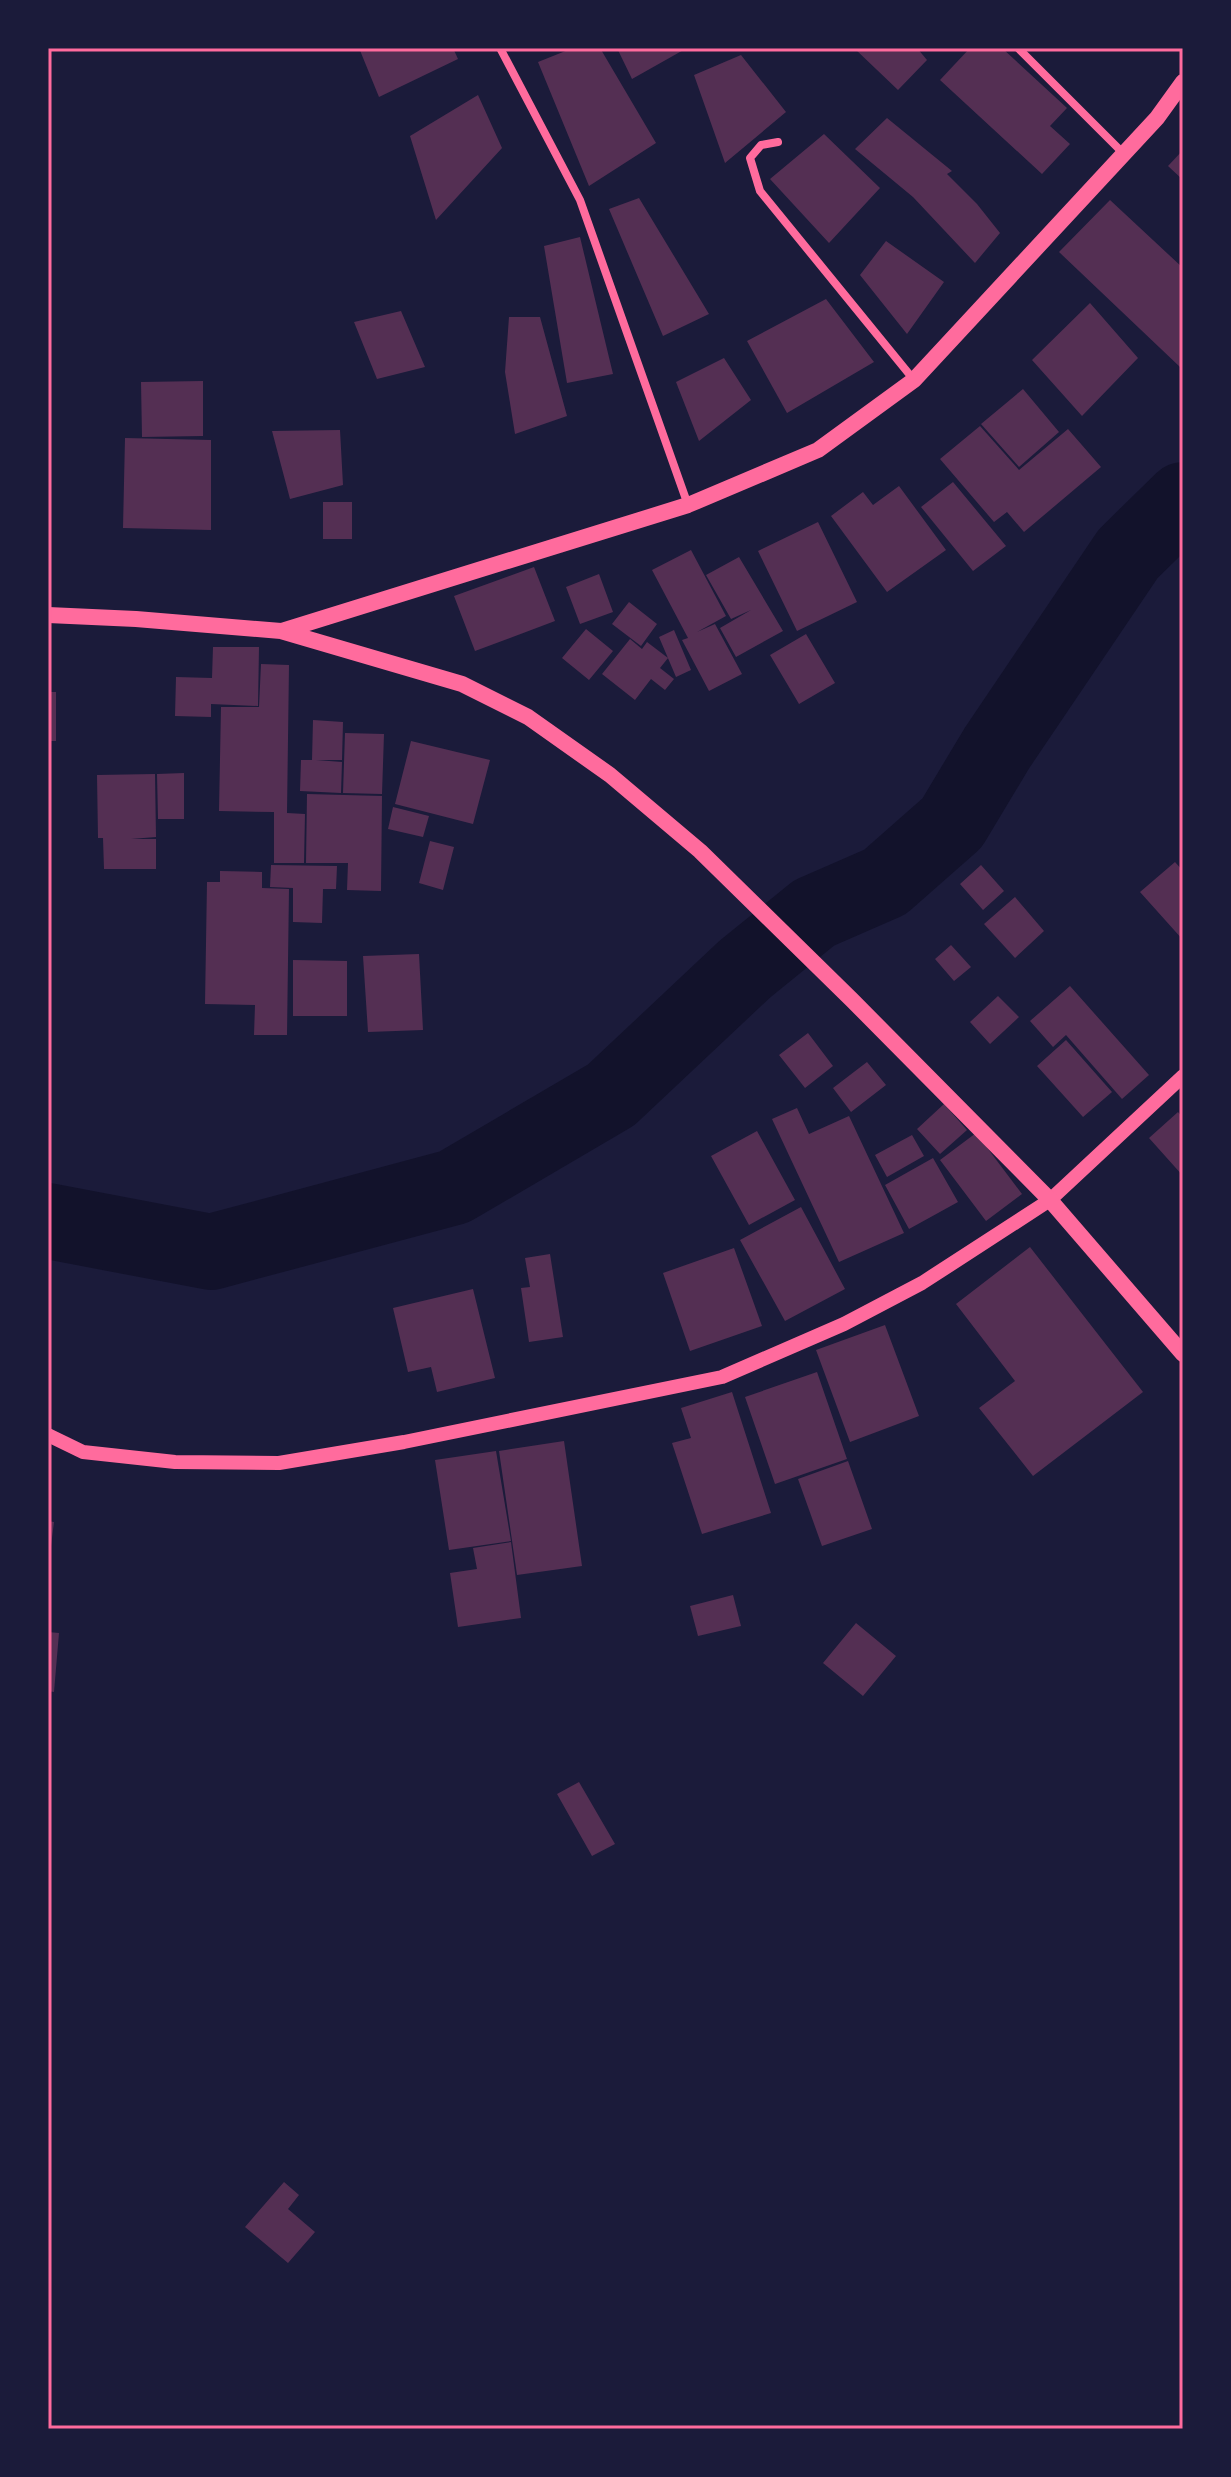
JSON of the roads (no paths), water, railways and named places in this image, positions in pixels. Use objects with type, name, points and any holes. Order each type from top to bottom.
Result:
[{"type":"main road","points":[[281,631],[688,505],[818,450],[914,380],[1157,118],[1183,82]]},
{"type":"main road","points":[[48,615],[281,631],[462,684],[528,717],[610,775],[700,851],[1050,1200],[1183,1354]]},
{"type":"street","points":[[500,48],[580,200],[688,505]]},
{"type":"street","points":[[1018,48],[1123,153]]},
{"type":"street","points":[[778,142],[761,145],[750,158],[760,191],[914,380]]},
{"type":"street","points":[[48,1435],[83,1452],[175,1462],[279,1463],[404,1442],[722,1377],[844,1324],[922,1283],[1050,1200],[1183,1076]]},
{"type":"waterway","points":[[48,1221],[211,1252],[454,1187],[611,1095],[745,969],[814,913],[885,882],[952,823],[997,748],[1128,554],[1183,500]]}]
